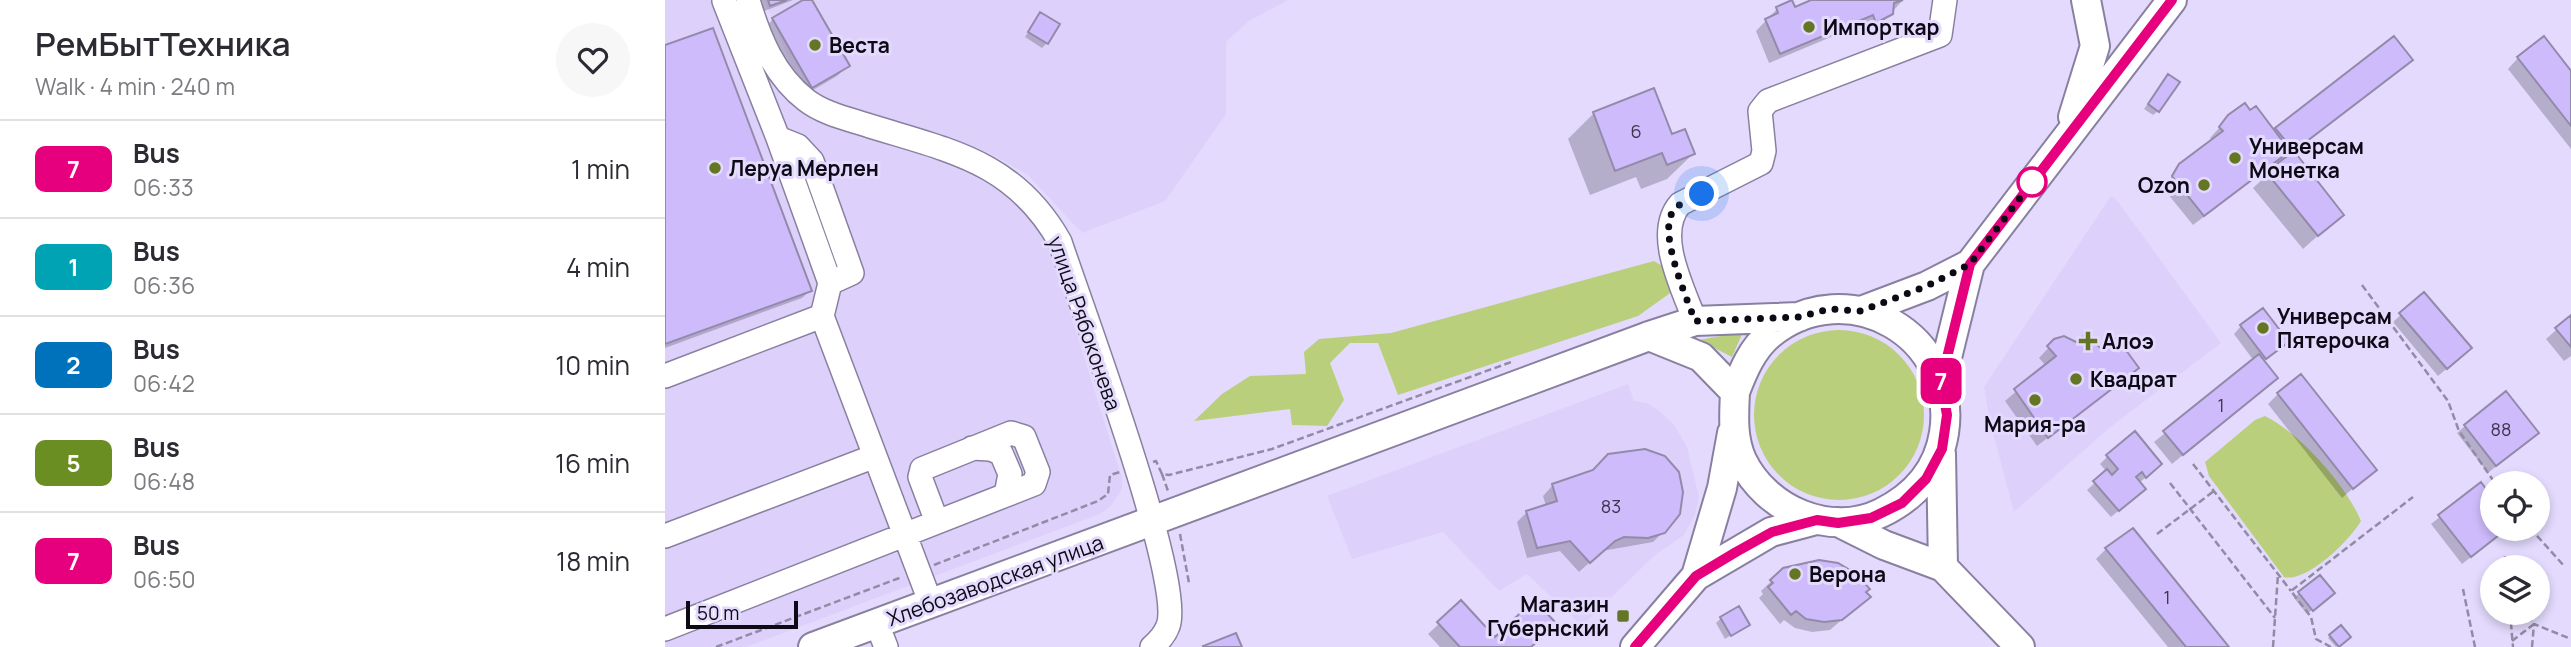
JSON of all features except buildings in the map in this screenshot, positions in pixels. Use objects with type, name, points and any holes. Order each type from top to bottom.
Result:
[{"type":"main road","points":[[2069,133],[2095,46],[2086,0]]},
{"type":"main road","points":[[1941,382],[1970,264],[2172,0]]},
{"type":"main road","points":[[1861,311],[1927,286],[1970,264]]},
{"type":"main road","points":[[1649,336],[1695,321],[1799,317],[1829,309],[1861,311],[1887,320],[1911,335],[1929,357],[1941,382],[1947,415],[1942,449],[1943,567]]},
{"type":"main road","points":[[1696,576],[1722,488],[1733,427],[1735,392],[1748,360],[1770,334],[1799,317]]},
{"type":"main road","points":[[1649,336],[1701,357],[1735,392]]},
{"type":"main road","name":"Хлебозаводская улица","points":[[813,647],[882,635],[931,604],[1649,336]]},
{"type":"main road","points":[[1733,427],[1742,459],[1760,487],[1786,508],[1827,521],[1943,567],[2019,647]]},
{"type":"main road","points":[[1635,647],[1696,576],[1772,532],[1827,521],[1871,518],[1902,503],[1926,479],[1942,449]]},
{"type":"street","name":"улица Рябоконева","points":[[748,0],[757,31],[771,58],[792,87],[808,102],[831,113],[954,152],[1012,183],[1043,211],[1060,242],[1135,468],[1165,517],[1169,625],[1152,647]]},
{"type":"street","points":[[1695,321],[1668,232],[1671,214],[1680,204],[1762,163],[1764,151],[1760,111],[1768,102],[1940,35],[1945,0]]},
{"type":"street","points":[[724,1],[778,138],[807,153],[852,273],[830,283],[821,316],[931,604]]},
{"type":"street","points":[[665,376],[821,316]]},
{"type":"street","points":[[665,629],[1006,495],[1010,474],[1001,453],[990,449],[971,448],[922,470],[920,477],[937,522]]},
{"type":"street","points":[[665,537],[875,456]]},
{"type":"path","points":[[2362,285],[2448,401],[2459,431],[2487,471]]},
{"type":"path","points":[[716,647],[1098,501],[1108,494],[1110,475],[1156,461],[1162,474],[1169,475],[1272,449],[1514,361]]},
{"type":"path","points":[[2193,464],[2311,617],[2316,639],[2330,647]]},
{"type":"path","points":[[2171,483],[2275,618]]},
{"type":"path","points":[[2157,534],[2214,491]]},
{"type":"path","points":[[2291,591],[2413,497]]},
{"type":"path","points":[[2541,541],[2565,568]]},
{"type":"path","points":[[2273,647],[2278,574]]},
{"type":"path","points":[[2463,589],[2475,647]]},
{"type":"path","points":[[2511,625],[2513,647]]},
{"type":"path","points":[[2512,641],[2533,625]]},
{"type":"path","points":[[2532,647],[2534,625]]},
{"type":"path","points":[[2536,625],[2571,639]]},
{"type":"shaded area","points":[[665,0],[735,0],[749,42],[769,77],[793,105],[814,119],[841,130],[944,161],[1022,202],[1035,219],[1051,252],[1122,478],[1122,489],[1111,506],[1100,514],[746,647],[665,647]]},
{"type":"shaded area","points":[[764,0],[1288,0],[1249,21],[1226,42],[1226,114],[1165,201],[1082,233],[1028,175],[991,154],[942,135],[837,103],[808,89],[792,66]]},
{"type":"shaded area","points":[[2111,196],[2116,199],[2221,343],[2108,429],[2014,512],[1990,422],[1984,387]]},
{"type":"shaded area","points":[[1628,384],[1634,401],[1647,403],[1674,425],[1687,447],[1699,497],[1695,515],[1684,535],[1654,556],[1582,626],[1527,574],[1499,591],[1443,532],[1352,559],[1327,496]]},
{"type":"green space","points":[[1654,261],[1669,270],[1673,291],[1638,316],[1398,395],[1378,343],[1350,343],[1330,363],[1344,400],[1327,426],[1292,425],[1290,409],[1194,421],[1222,394],[1250,376],[1306,374],[1304,352],[1319,339],[1391,333]]},
{"type":"green space","points":[[1839,330],[1872,336],[1899,355],[1918,382],[1924,415],[1918,448],[1899,475],[1872,494],[1839,500],[1806,494],[1779,475],[1760,448],[1754,415],[1760,382],[1779,355],[1806,336]]},
{"type":"green space","points":[[1743,332],[1732,357],[1699,340]]},
{"type":"green space","points":[[2265,416],[2293,435],[2321,461],[2345,492],[2361,521],[2348,539],[2327,558],[2316,567],[2293,577],[2284,577],[2209,476],[2205,462],[2255,420]]},
{"type":"bus line","name":"7","points":[[1635,647],[1696,576],[1736,552],[1772,532],[1817,520],[1838,523],[1871,518],[1902,503],[1926,479],[1942,449],[1947,415],[1941,382],[1957,308],[1970,264],[2172,0]]},
{"type":"place","name":"Импорткар","points":[[1809,27]]},
{"type":"place","name":"Веста","points":[[815,45]]},
{"type":"place","name":"Универсам Монетка","points":[[2235,158]]},
{"type":"place","name":"Леруа Мерлен","points":[[715,168]]},
{"type":"place","name":"Ozon","points":[[2204,185]]},
{"type":"place","name":"Универсам Пятерочка","points":[[2263,328]]},
{"type":"place","name":"Алоэ","points":[[2088,341]]},
{"type":"place","name":"Квадрат","points":[[2076,379]]},
{"type":"place","name":"Мария-ра","points":[[2035,400]]},
{"type":"place","name":"Верона","points":[[1795,574]]},
{"type":"place","name":"Магазин Губернский","points":[[1623,616]]},
{"type":"route","points":[[1702,194],[1680,204],[1671,214],[1668,232],[1695,321],[1799,317],[1829,309],[1861,311],[1927,286],[1970,264],[2036,177],[2032,182]]}]
